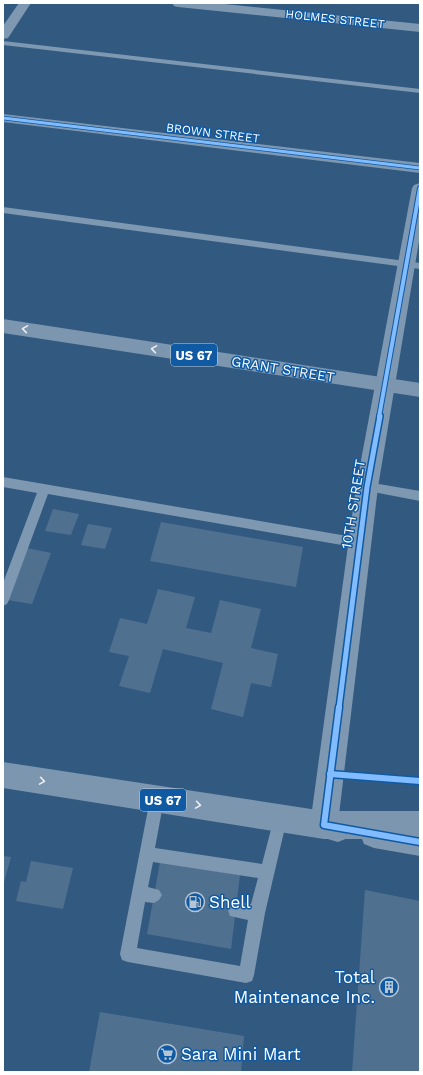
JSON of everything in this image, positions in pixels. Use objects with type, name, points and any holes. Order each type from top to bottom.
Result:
[{"type":"main road","name":"GRANT STREET","points":[[3,326],[420,390]]},
{"type":"main road","name":"US 67","points":[[3,775],[324,826],[420,825]]},
{"type":"street","points":[[3,35],[25,3]]},
{"type":"street","name":"HOLMES STREET","points":[[178,3],[420,28]]},
{"type":"street","name":"BROWN STREET","points":[[3,118],[420,168]]},
{"type":"street","name":"10TH STREET","points":[[324,826],[366,487],[386,385],[413,265],[420,188]]},
{"type":"street","points":[[324,826],[420,842]]},
{"type":"lane","points":[[3,43],[420,91]]},
{"type":"lane","points":[[3,210],[413,265]]},
{"type":"lane","points":[[3,482],[359,543]]},
{"type":"lane","points":[[366,487],[420,496]]},
{"type":"lane","points":[[3,600],[44,489]]},
{"type":"lane","points":[[157,799],[147,854],[147,895],[128,954],[246,975],[257,914],[280,819]]},
{"type":"lane","points":[[147,854],[267,872]]},
{"type":"lane","points":[[236,910],[257,914]]},
{"type":"building","points":[[53,509],[79,514],[71,535],[45,531]]},
{"type":"building","points":[[161,522],[303,547],[296,587],[150,561]]},
{"type":"building","points":[[88,524],[112,528],[105,549],[81,545]]},
{"type":"building","points":[[27,548],[51,553],[32,604],[7,600]]},
{"type":"building","points":[[158,589],[195,597],[186,628],[211,633],[220,600],[261,609],[251,648],[278,654],[271,687],[251,683],[243,717],[211,709],[223,663],[163,649],[150,693],[119,686],[129,656],[109,652],[120,618],[147,624]]},
{"type":"building","points":[[3,856],[11,857],[3,886]]},
{"type":"building","points":[[31,861],[73,868],[63,909],[16,901],[21,881],[26,882]]},
{"type":"building","name":"Shell","points":[[160,862],[240,875],[231,949],[147,934]]},
{"type":"building","name":"Total Maintenance Inc.","points":[[365,890],[420,901],[420,1072],[352,1072]]},
{"type":"building","name":"Sara Mini Mart","points":[[100,1012],[244,1036],[241,1072],[89,1072]]},
{"type":"cycle path","points":[[3,118],[420,168]]},
{"type":"cycle path","points":[[420,188],[367,487],[324,825],[420,842]]},
{"type":"cycle path","points":[[330,774],[420,781]]},
{"type":"place","name":"Shell","points":[[195,902]]},
{"type":"place","name":"Total Maintenance Inc.","points":[[389,987]]},
{"type":"place","name":"Sara Mini Mart","points":[[167,1054]]}]
